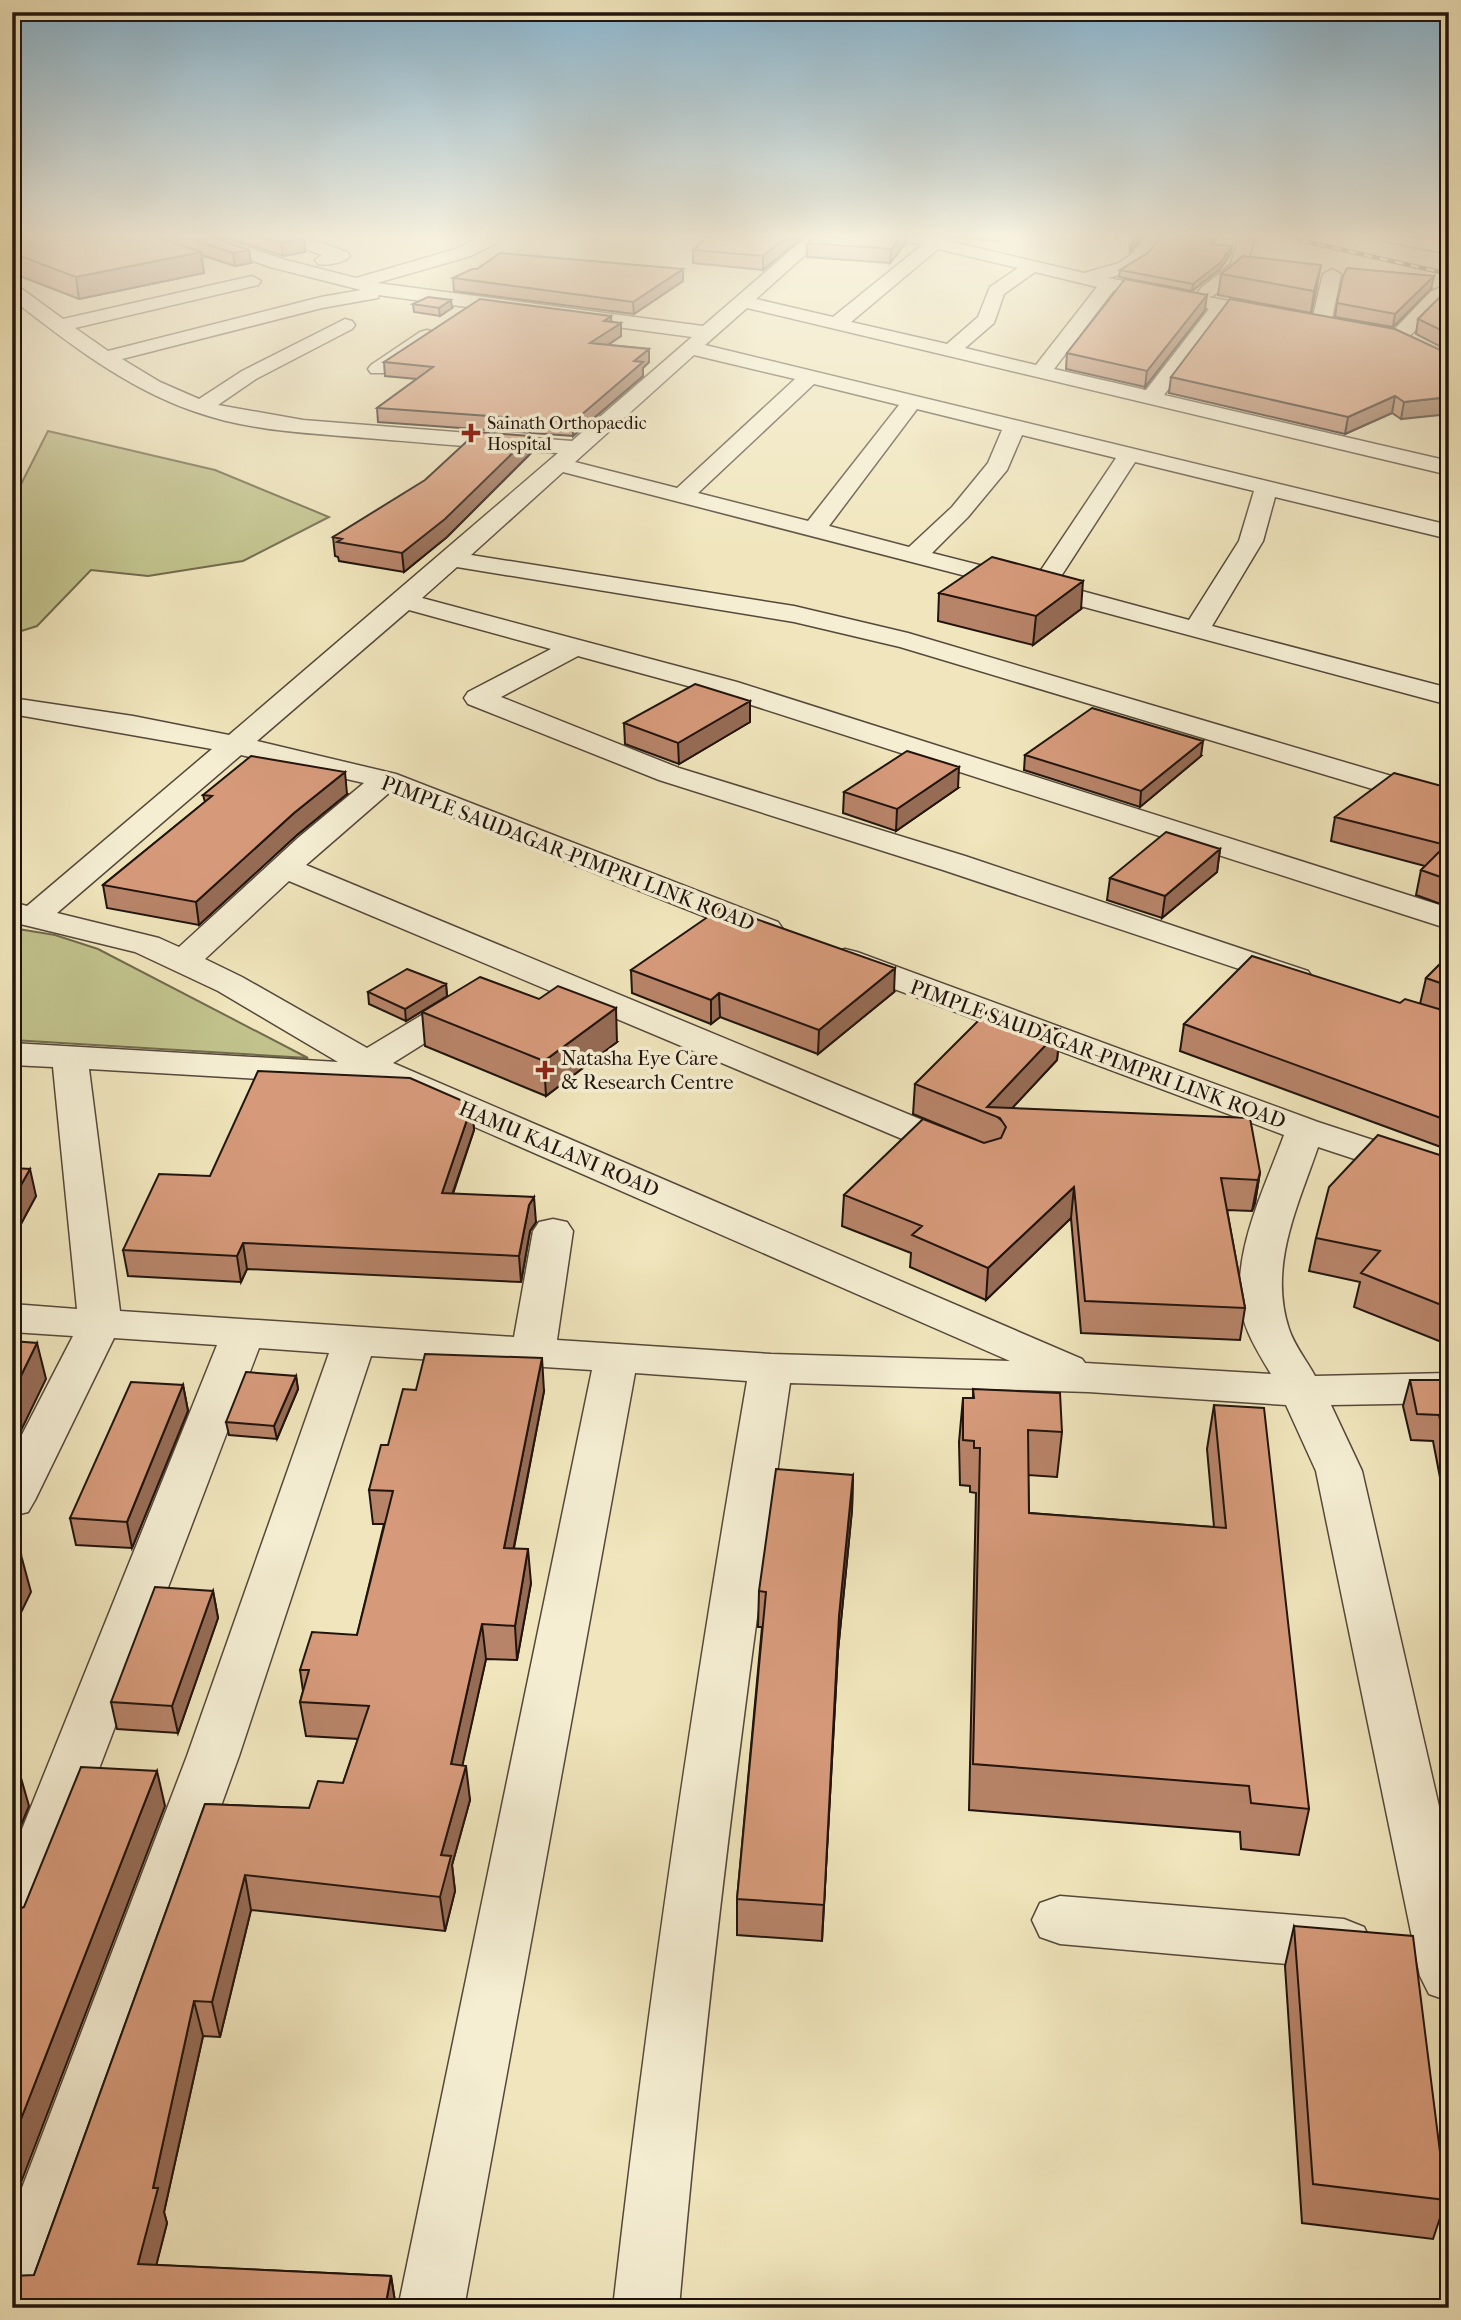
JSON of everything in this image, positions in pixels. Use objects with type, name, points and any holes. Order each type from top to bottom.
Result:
[{"type":"street","points":[[88,345],[152,384],[201,407],[253,419],[567,456],[682,496],[1449,697]]},
{"type":"street","points":[[107,357],[153,345]]},
{"type":"street","points":[[201,407],[249,375],[306,345]]},
{"type":"street","points":[[378,369],[413,345]]},
{"type":"street","points":[[23,915],[234,745],[404,601],[695,345]]},
{"type":"street","points":[[713,345],[809,377],[1449,532]]},
{"type":"street","points":[[926,345],[1449,468]]},
{"type":"street","points":[[950,351],[957,345]]},
{"type":"street","points":[[1041,372],[1062,345]]},
{"type":"street","points":[[1151,398],[1191,345]]},
{"type":"street","points":[[682,496],[809,377]]},
{"type":"street","points":[[813,531],[912,402]]},
{"type":"street","points":[[914,556],[960,512],[999,465],[1014,427]]},
{"type":"street","points":[[1041,588],[1129,455]]},
{"type":"street","points":[[1196,630],[1251,541],[1266,488]]},
{"type":"street","points":[[450,559],[781,611],[908,641],[1449,803]]},
{"type":"street","points":[[404,601],[727,688],[1449,919]]},
{"type":"street","points":[[575,647],[478,698],[669,774],[954,863],[1318,985]]},
{"type":"street","name":"PIMPLE SAUDAGAR-PIMPRI LINK ROAD","points":[[12,706],[133,725],[386,780],[803,943],[1304,1130],[1263,1248],[1260,1284],[1268,1330],[1302,1391],[1339,1471],[1446,1964]]},
{"type":"street","points":[[184,961],[310,844],[386,780]]},
{"type":"street","points":[[286,868],[982,1159]]},
{"type":"street","name":"HAMU KALANI ROAD","points":[[23,915],[147,944],[230,984],[377,1069],[1088,1378]]},
{"type":"street","points":[[12,1054],[70,1059],[377,1069],[524,967]]},
{"type":"street","points":[[12,1500],[100,1324],[70,1059]]},
{"type":"street","points":[[1304,1130],[1449,1178]]},
{"type":"street","points":[[533,1353],[553,1231]]},
{"type":"street","points":[[12,1318],[771,1368],[1088,1378],[1302,1391],[1449,1388]]},
{"type":"street","points":[[12,1924],[243,1334]]},
{"type":"street","points":[[12,2306],[62,2161],[213,1756],[354,1342]]},
{"type":"street","points":[[431,2308],[616,1359]]},
{"type":"street","points":[[646,2308],[674,2038],[740,1559],[771,1368]]},
{"type":"street","points":[[1060,1920],[1446,1964]]},
{"type":"green space","points":[[48,431],[215,470],[329,517],[243,561],[148,576],[91,570],[37,626],[12,634],[12,502]]},
{"type":"green space","points":[[12,928],[55,935],[98,949],[308,1058],[12,1040]]},
{"type":"building","points":[[409,345],[612,345],[649,349],[634,361],[643,362],[573,422],[377,408],[433,367],[384,362]]},
{"type":"building","points":[[1073,345],[1167,345],[1147,371],[1067,353]]},
{"type":"building","points":[[1195,345],[1430,345],[1449,354],[1449,397],[1404,402],[1395,396],[1348,417],[1171,377]]},
{"type":"building","points":[[477,432],[530,436],[445,519],[402,553],[337,542],[342,539],[333,537],[425,480]]},
{"type":"building","points":[[992,557],[1083,581],[1036,616],[939,593]]},
{"type":"building","points":[[695,684],[750,701],[678,743],[624,723]]},
{"type":"building","points":[[1092,708],[1203,741],[1141,791],[1025,755]]},
{"type":"building","points":[[907,751],[959,767],[897,809],[844,792]]},
{"type":"building","points":[[251,756],[345,772],[294,813],[196,902],[103,885],[212,796],[203,795]]},
{"type":"building","points":[[1394,773],[1449,788],[1449,880],[1421,870],[1446,845],[1335,817]]},
{"type":"building","points":[[1166,832],[1220,849],[1165,896],[1110,878]]},
{"type":"building","points":[[722,907],[895,968],[819,1030],[719,993],[711,1000],[631,970]]},
{"type":"building","points":[[1449,955],[1449,986],[1426,978]]},
{"type":"building","points":[[1252,956],[1400,1003],[1405,999],[1449,1012],[1449,1121],[1184,1024]]},
{"type":"building","points":[[407,969],[446,984],[405,1009],[368,992]]},
{"type":"building","points":[[480,977],[539,999],[558,986],[616,1008],[544,1061],[422,1012]]},
{"type":"building","points":[[991,1008],[1060,1030],[987,1107],[1250,1118],[1260,1172],[1258,1180],[1221,1178],[1245,1308],[1085,1301],[1074,1187],[988,1268],[912,1235],[922,1226],[844,1195],[923,1119],[984,1143],[1001,1138],[1006,1127],[1000,1118],[915,1084]]},
{"type":"building","points":[[258,1071],[410,1078],[472,1105],[442,1193],[534,1197],[529,1205],[519,1256],[243,1243],[237,1256],[123,1250],[159,1174],[210,1176]]},
{"type":"building","points":[[1378,1135],[1449,1158],[1449,1308],[1361,1273],[1380,1251],[1316,1238],[1329,1187]]},
{"type":"building","points":[[12,1168],[30,1169],[12,1201]]},
{"type":"building","points":[[12,1341],[37,1343],[12,1394]]},
{"type":"building","points":[[425,1354],[542,1358],[504,1548],[528,1549],[515,1626],[482,1624],[451,1764],[466,1766],[441,1855],[451,1856],[440,1897],[245,1875],[212,2002],[194,2001],[153,2188],[158,2188],[138,2264],[391,2276],[385,2308],[12,2308],[12,2276],[34,2275],[205,1804],[309,1808],[318,1781],[343,1783],[369,1706],[300,1702],[309,1670],[300,1670],[312,1632],[357,1635],[393,1491],[369,1490],[381,1445],[388,1445],[403,1389],[416,1390]]},
{"type":"building","points":[[246,1372],[296,1376],[274,1426],[226,1422]]},
{"type":"building","points":[[1410,1380],[1449,1380],[1449,1462],[1439,1415],[1417,1414]]},
{"type":"building","points":[[131,1382],[183,1385],[127,1522],[70,1518]]},
{"type":"building","points":[[973,1389],[1060,1393],[1062,1432],[1028,1430],[1029,1513],[1226,1528],[1214,1405],[1264,1408],[1309,1809],[1251,1803],[1249,1786],[973,1764],[980,1448],[974,1448],[974,1441],[963,1440],[963,1398],[974,1398]]},
{"type":"building","points":[[776,1469],[853,1475],[839,1616],[824,1905],[737,1899],[766,1592],[759,1591]]},
{"type":"building","points":[[12,1554],[21,1555],[12,1573]]},
{"type":"building","points":[[155,1587],[213,1591],[172,1706],[111,1702]]},
{"type":"building","points":[[81,1767],[157,1771],[12,2142],[12,1912],[24,1907]]},
{"type":"building","points":[[12,1771],[19,1771],[12,1787]]},
{"type":"building","points":[[1294,1926],[1413,1936],[1446,2200],[1313,2184]]},
{"type":"place","name":"Sainath Orthopaedic Hospital","points":[[471,433]]},
{"type":"place","name":"Natasha Eye Care & Research Centre","points":[[545,1070]]}]
